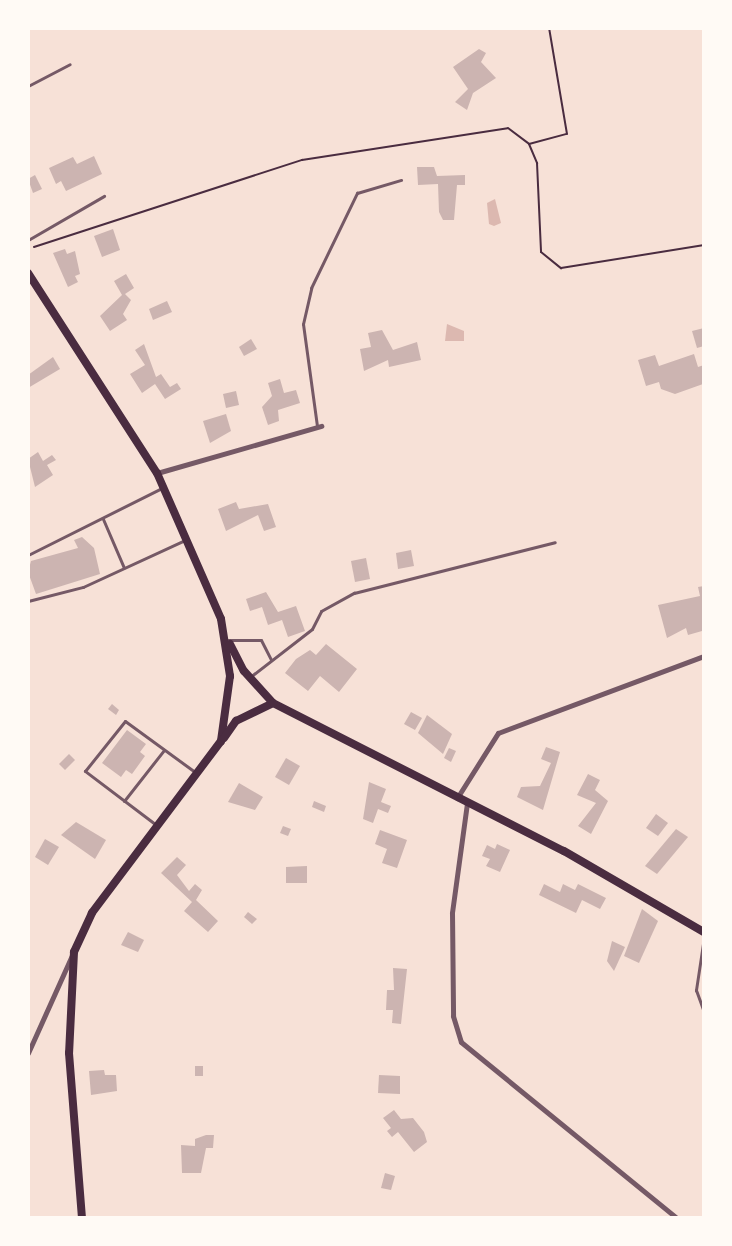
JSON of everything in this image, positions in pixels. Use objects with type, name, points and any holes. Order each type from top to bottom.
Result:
[{"type":"main road","points":[[28,273],[157,473],[228,640],[249,678],[273,703],[573,855],[704,934]]},
{"type":"main road","points":[[222,741],[230,676],[228,640]]},
{"type":"main road","points":[[82,1218],[69,1053],[74,952],[92,913],[200,776],[236,721],[273,703]]},
{"type":"street","points":[[157,473],[319,427]]},
{"type":"street","points":[[457,798],[498,733],[704,656]]},
{"type":"street","points":[[467,803],[453,896],[458,1035],[470,1053],[677,1218]]},
{"type":"street","points":[[28,1053],[50,995],[74,952]]},
{"type":"lane","points":[[28,86],[70,64]]},
{"type":"lane","points":[[319,427],[303,324],[311,288],[357,193],[401,180]]},
{"type":"lane","points":[[28,240],[104,196]]},
{"type":"lane","points":[[28,555],[164,487]]},
{"type":"lane","points":[[103,519],[124,568]]},
{"type":"lane","points":[[28,595],[30,601],[83,587],[187,540]]},
{"type":"lane","points":[[249,678],[312,629],[321,611],[354,593],[555,542]]},
{"type":"lane","points":[[228,640],[261,640],[272,660]]},
{"type":"lane","points":[[159,828],[85,771],[125,721],[200,776]]},
{"type":"lane","points":[[124,801],[164,750]]},
{"type":"lane","points":[[704,934],[696,990],[704,1012]]},
{"type":"path","points":[[529,144],[567,134],[549,28]]},
{"type":"path","points":[[28,249],[302,160],[508,128],[529,144],[537,163],[541,252],[561,268],[704,245]]},
{"type":"shaded area","points":[[495,199],[501,223],[494,226],[489,224],[487,203]]},
{"type":"shaded area","points":[[447,324],[464,331],[464,341],[445,341]]},
{"type":"building","points":[[479,49],[486,53],[481,62],[496,78],[473,93],[467,110],[455,102],[468,89],[453,67]]},
{"type":"building","points":[[94,156],[102,174],[66,191],[61,181],[56,184],[49,168],[73,157],[77,164]]},
{"type":"building","points":[[417,167],[434,167],[437,176],[465,175],[465,185],[457,185],[454,220],[443,220],[439,212],[438,184],[418,185]]},
{"type":"building","points":[[35,175],[42,189],[33,193],[28,179]]},
{"type":"building","points":[[113,229],[120,250],[102,257],[94,236]]},
{"type":"building","points":[[65,249],[67,254],[75,251],[80,274],[75,276],[78,282],[68,287],[53,253]]},
{"type":"building","points":[[126,274],[134,288],[125,294],[131,300],[123,314],[127,320],[110,331],[100,316],[122,295],[114,281]]},
{"type":"building","points":[[167,301],[172,312],[153,320],[149,309]]},
{"type":"building","points":[[704,328],[704,346],[697,348],[692,331]]},
{"type":"building","points":[[382,330],[393,350],[417,342],[421,360],[389,367],[388,360],[364,371],[360,349],[371,347],[368,333]]},
{"type":"building","points":[[251,339],[257,349],[244,356],[239,347]]},
{"type":"building","points":[[144,344],[156,377],[161,374],[170,387],[177,383],[181,389],[165,399],[155,384],[142,393],[130,374],[145,365],[135,350]]},
{"type":"building","points":[[694,354],[698,367],[704,365],[703,384],[675,394],[661,389],[659,382],[646,386],[638,360],[655,355],[659,366]]},
{"type":"building","points":[[53,357],[60,369],[28,388],[28,375]]},
{"type":"building","points":[[280,379],[284,393],[296,390],[300,403],[278,410],[279,421],[268,425],[262,407],[272,396],[268,383]]},
{"type":"building","points":[[236,391],[239,405],[226,408],[223,394]]},
{"type":"building","points":[[226,414],[231,431],[210,443],[203,421]]},
{"type":"building","points":[[38,452],[43,461],[52,455],[56,460],[47,465],[53,475],[35,487],[28,459]]},
{"type":"building","points":[[236,502],[239,509],[268,504],[276,527],[264,531],[258,515],[226,531],[218,509]]},
{"type":"building","points":[[82,537],[94,548],[100,574],[36,594],[28,572],[31,561],[78,548],[74,540]]},
{"type":"building","points":[[411,550],[414,566],[398,569],[396,553]]},
{"type":"building","points":[[366,558],[370,579],[355,582],[351,561]]},
{"type":"building","points":[[704,586],[702,631],[688,635],[686,628],[667,638],[658,605],[700,596],[698,587]]},
{"type":"building","points":[[266,592],[278,612],[296,606],[305,631],[288,637],[282,620],[268,625],[262,607],[250,611],[246,599]]},
{"type":"building","points":[[326,644],[357,669],[339,692],[320,676],[308,691],[285,673],[296,659],[310,650],[316,655]]},
{"type":"building","points":[[112,704],[119,710],[116,715],[108,709]]},
{"type":"building","points":[[411,712],[422,718],[415,730],[404,724]]},
{"type":"building","points":[[427,715],[452,734],[443,754],[418,733]]},
{"type":"building","points":[[127,730],[146,744],[140,752],[145,756],[132,774],[126,770],[121,777],[102,763]]},
{"type":"building","points":[[546,747],[560,752],[543,810],[517,797],[521,787],[540,786],[551,763],[541,759]]},
{"type":"building","points":[[449,748],[456,751],[451,762],[444,758]]},
{"type":"building","points":[[69,754],[75,760],[65,770],[59,764]]},
{"type":"building","points":[[286,758],[300,766],[289,785],[275,777]]},
{"type":"building","points":[[588,774],[600,780],[595,790],[608,801],[591,834],[578,826],[596,803],[577,795]]},
{"type":"building","points":[[369,782],[386,789],[381,802],[391,806],[388,813],[378,809],[373,823],[363,819]]},
{"type":"building","points":[[239,783],[263,797],[255,810],[228,802]]},
{"type":"building","points":[[314,801],[326,806],[324,812],[312,807]]},
{"type":"building","points":[[656,814],[668,823],[658,836],[646,828]]},
{"type":"building","points":[[76,822],[106,840],[95,859],[61,835]]},
{"type":"building","points":[[283,826],[291,829],[288,836],[280,833]]},
{"type":"building","points":[[676,829],[688,837],[657,874],[645,866]]},
{"type":"building","points":[[380,830],[407,840],[397,868],[382,863],[387,849],[375,844]]},
{"type":"building","points":[[45,839],[59,847],[48,865],[35,857]]},
{"type":"building","points":[[497,844],[510,850],[500,872],[486,866],[490,859],[482,856],[487,845],[495,849]]},
{"type":"building","points":[[177,857],[186,865],[177,875],[189,891],[195,884],[202,890],[196,900],[218,921],[208,932],[184,911],[192,902],[161,873]]},
{"type":"building","points":[[307,866],[307,883],[286,883],[286,867]]},
{"type":"building","points":[[544,884],[560,892],[563,884],[575,890],[578,884],[606,898],[600,909],[582,900],[576,913],[539,895]]},
{"type":"building","points":[[642,909],[658,921],[639,963],[624,956]]},
{"type":"building","points":[[248,912],[257,919],[252,924],[244,917]]},
{"type":"building","points":[[128,932],[144,940],[138,952],[121,945]]},
{"type":"building","points":[[612,941],[625,947],[614,971],[607,961]]},
{"type":"building","points":[[393,968],[407,969],[401,1024],[392,1023],[393,1010],[386,1010],[387,990],[394,990]]},
{"type":"building","points":[[195,1066],[203,1066],[203,1076],[195,1076]]},
{"type":"building","points":[[104,1070],[105,1075],[116,1075],[117,1091],[91,1095],[89,1071]]},
{"type":"building","points":[[379,1075],[400,1076],[400,1094],[378,1093]]},
{"type":"building","points":[[394,1110],[401,1119],[413,1118],[424,1132],[427,1142],[414,1152],[398,1132],[392,1137],[387,1131],[391,1128],[383,1118]]},
{"type":"building","points":[[214,1135],[213,1148],[206,1148],[201,1173],[182,1173],[181,1145],[195,1146],[195,1139]]},
{"type":"building","points":[[385,1173],[395,1176],[391,1190],[381,1188]]}]
